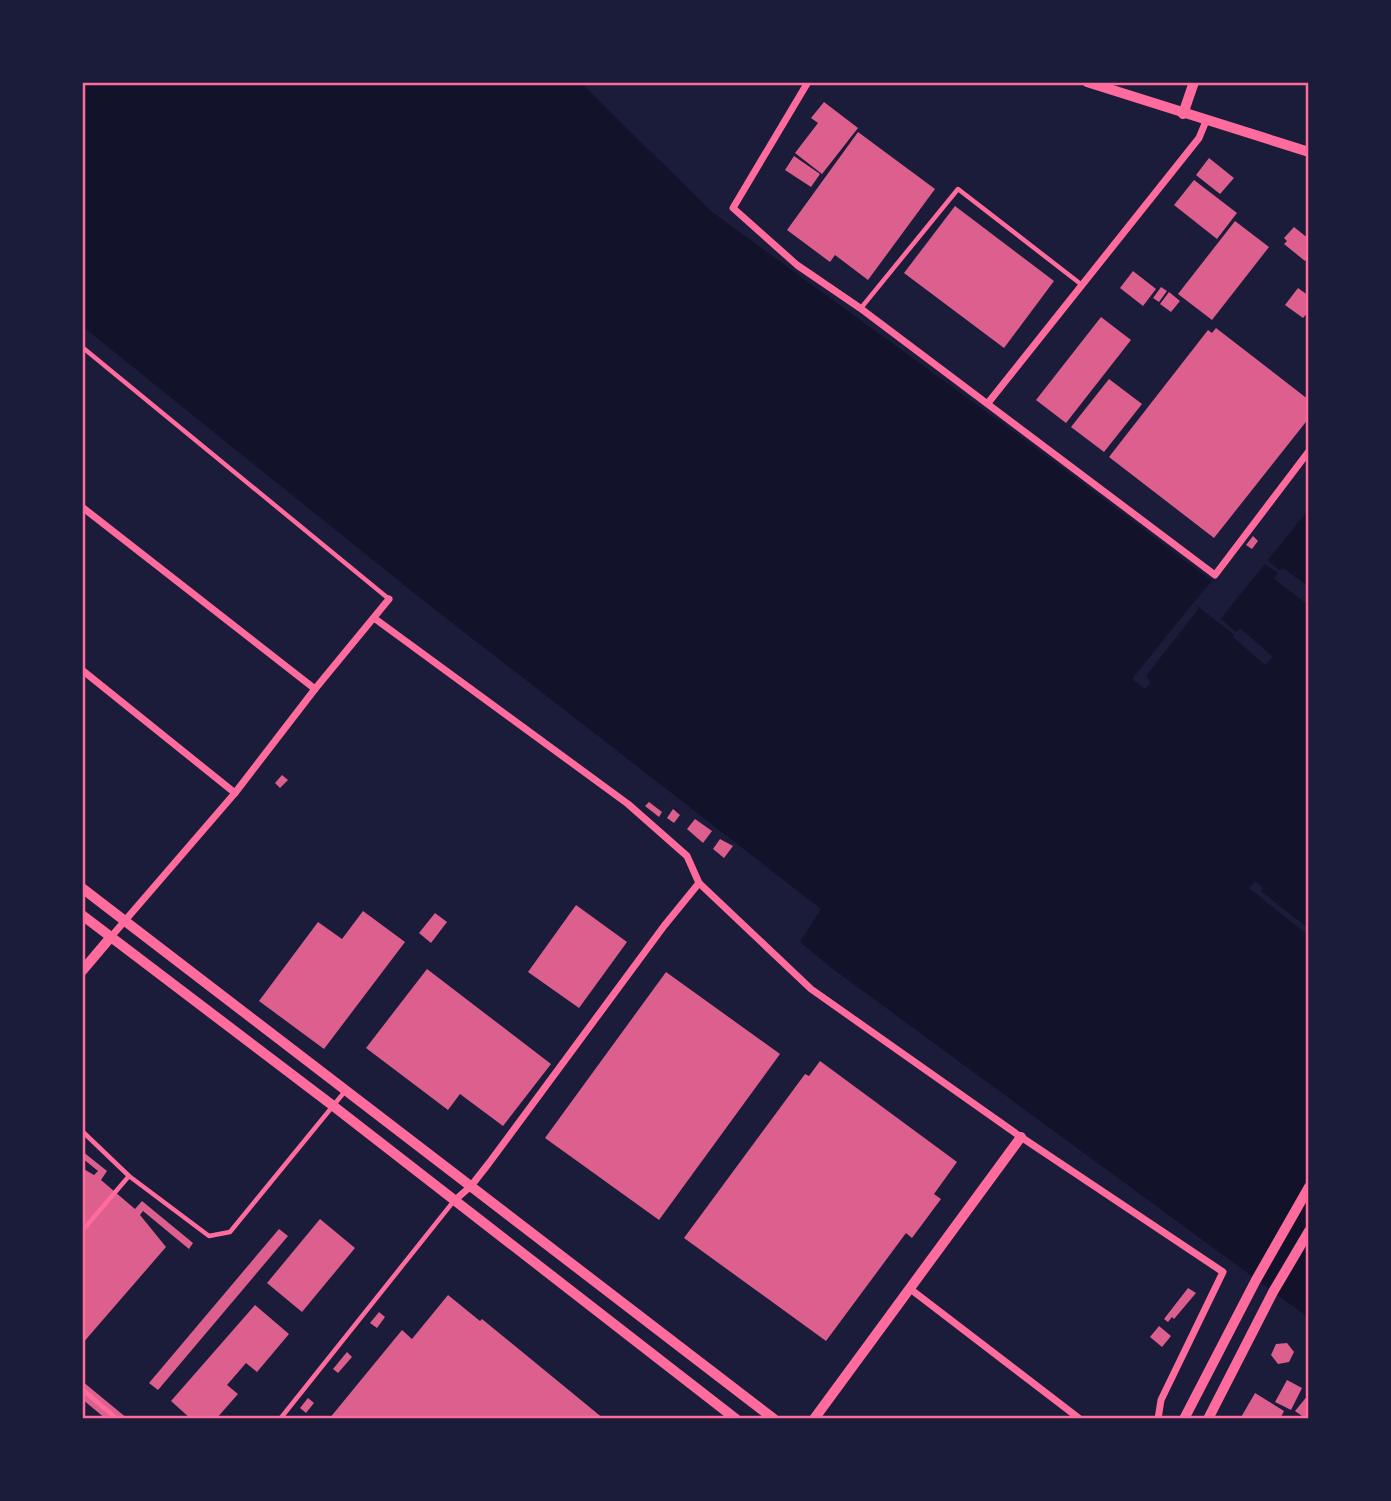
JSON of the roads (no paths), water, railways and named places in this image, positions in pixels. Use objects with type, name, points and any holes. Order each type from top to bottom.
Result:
[{"type":"street","points":[[808,82],[733,208],[797,265],[860,308],[1215,575],[1309,451]]},
{"type":"street","points":[[1087,82],[1309,152]]},
{"type":"street","points":[[1183,114],[1194,82]]},
{"type":"street","points":[[988,403],[1199,138],[1206,121]]},
{"type":"street","points":[[82,508],[315,689]]},
{"type":"street","points":[[82,971],[123,920],[235,793],[389,599]]},
{"type":"street","points":[[374,618],[628,804],[687,856],[699,883],[811,989],[1020,1137],[1223,1272],[1161,1400],[1158,1419]]},
{"type":"street","points":[[82,670],[235,793]]},
{"type":"street","points":[[453,1202],[471,1186],[664,926],[699,883]]},
{"type":"street","points":[[82,888],[774,1419]]},
{"type":"street","points":[[82,915],[332,1105],[453,1202],[736,1419]]},
{"type":"street","points":[[814,1419],[1020,1137]]},
{"type":"street","points":[[1184,1419],[1220,1346],[1309,1187]]},
{"type":"street","points":[[1208,1419],[1309,1231]]},
{"type":"street","points":[[909,1288],[1080,1419]]},
{"type":"lane","points":[[860,308],[958,190],[1082,286]]},
{"type":"lane","points":[[82,347],[389,599]]},
{"type":"lane","points":[[82,1131],[129,1176],[209,1236],[230,1232],[346,1090]]},
{"type":"lane","points":[[82,1231],[129,1176]]},
{"type":"lane","points":[[280,1419],[453,1202]]},
{"type":"lane","points":[[82,1389],[117,1419]]}]
